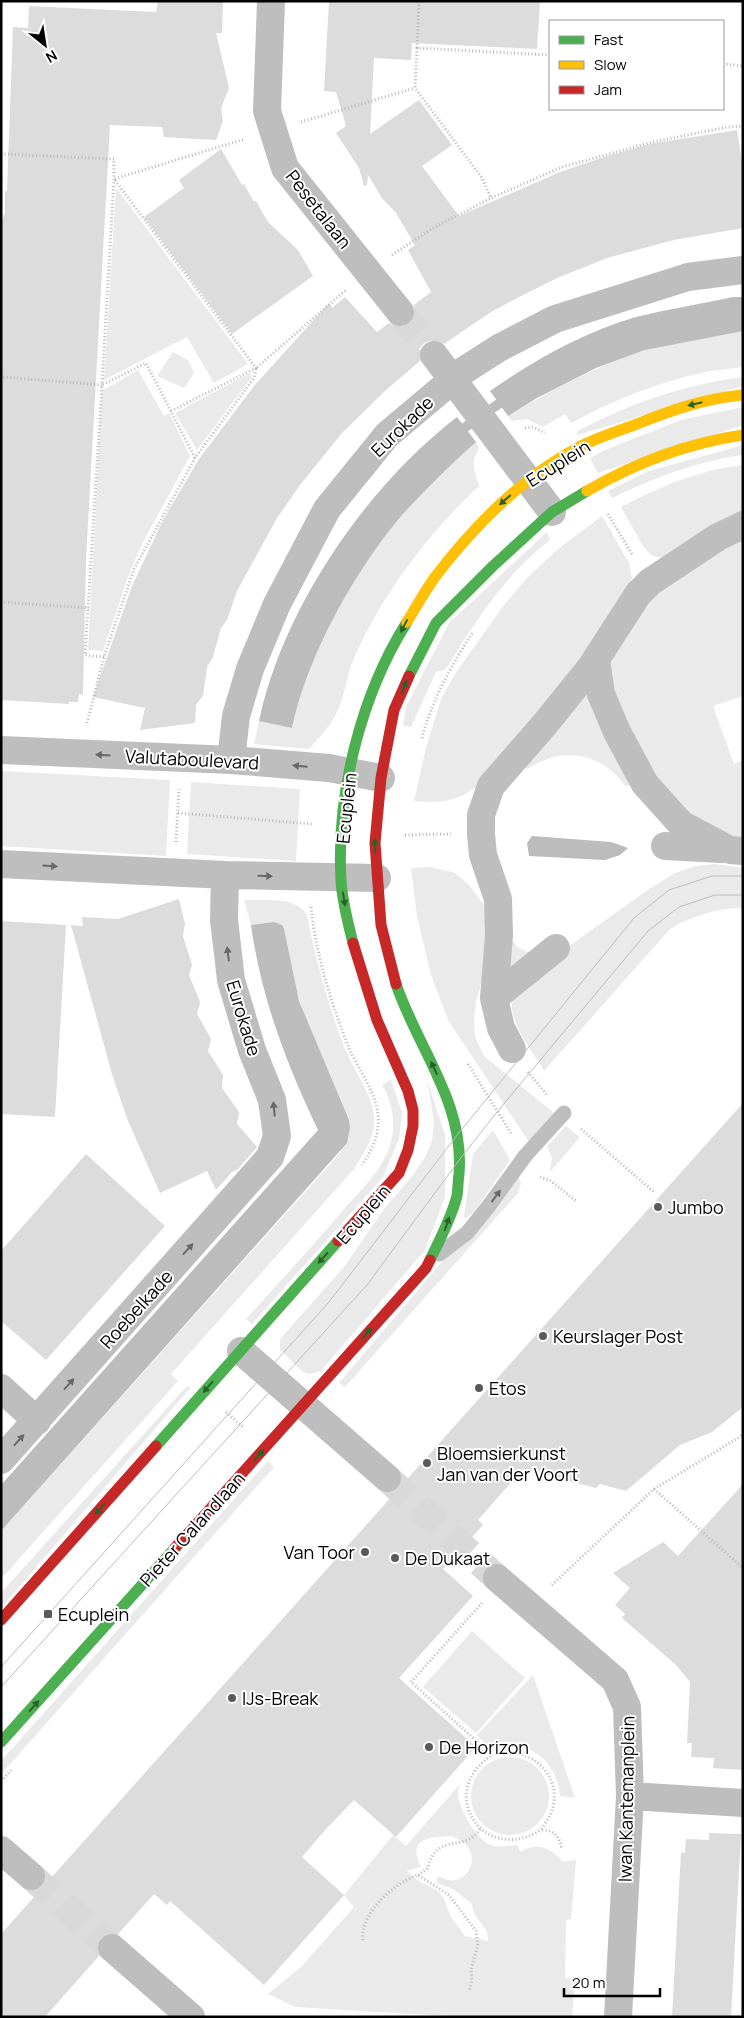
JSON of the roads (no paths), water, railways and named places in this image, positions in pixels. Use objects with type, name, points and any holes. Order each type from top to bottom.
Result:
[{"type":"main road","name":"Ecuplein","points":[[241,1351],[399,1173],[414,1129],[414,1112],[410,1094],[384,1040],[358,966],[340,878],[341,828],[358,728],[380,674],[410,615],[456,549],[487,516],[528,480],[572,450],[670,410],[730,396],[743,395]]},
{"type":"main road","name":"Ecuplein","points":[[426,1268],[445,1230],[457,1195],[460,1159],[458,1134],[445,1092],[396,986],[381,925],[375,843],[381,778],[394,710],[412,669],[436,623],[493,566],[552,512],[614,475],[665,454],[716,439],[743,435]]},
{"type":"main road","name":"Pieter Calandlaan","points":[[1,1742],[426,1268]]},
{"type":"main road","points":[[1,1620],[241,1351]]},
{"type":"street","name":"Pesetalaan","points":[[271,1],[267,111],[286,168],[400,312]]},
{"type":"street","name":"Eurokade","points":[[231,760],[236,716],[250,669],[277,604],[327,510],[387,436],[459,388],[498,348],[555,319],[688,277],[743,270]]},
{"type":"street","points":[[434,355],[552,512]]},
{"type":"street","points":[[512,1049],[501,1028],[494,998],[499,936],[503,916],[483,854],[481,815],[490,786],[514,769],[596,660],[638,594],[654,577],[718,537],[743,525]]},
{"type":"street","points":[[596,660],[601,694],[642,787],[681,824],[736,850]]},
{"type":"street","name":"Valutaboulevard","points":[[1,750],[231,760],[329,768],[381,778]]},
{"type":"street","points":[[665,846],[736,850]]},
{"type":"street","points":[[1,864],[225,875],[378,878]]},
{"type":"street","name":"Eurokade","points":[[225,875],[224,920],[231,980],[252,1050],[272,1100],[276,1136],[270,1157]]},
{"type":"street","points":[[494,998],[556,948]]},
{"type":"street","name":"Roebelkade","points":[[1,1460],[270,1157]]},
{"type":"street","points":[[241,1351],[387,1478]]},
{"type":"street","points":[[1,1388],[37,1421]]},
{"type":"street","name":"Iwan Kantemanplein","points":[[499,1580],[615,1680],[627,1707],[630,1796],[618,2017]]},
{"type":"street","points":[[630,1796],[743,1803]]},
{"type":"street","points":[[1,1850],[31,1876]]},
{"type":"street","points":[[112,1948],[192,2017]]},
{"type":"lane","name":"Pieter Calandlaan","points":[[426,1268],[446,1248],[467,1233],[525,1156],[564,1113]]},
{"type":"waterway","points":[[454,435],[510,396]]},
{"type":"tunnel","points":[[400,312],[434,355]]},
{"type":"tunnel","points":[[387,1478],[497,1578]]},
{"type":"tunnel","points":[[31,1876],[112,1948]]},
{"type":"tram line","points":[[1,1667],[329,1302],[458,1134],[634,918],[669,890],[712,876],[743,876]]},
{"type":"tram line","points":[[1,1687],[367,1285],[497,1112],[648,931],[679,907],[715,895],[743,895]]},
{"type":"place","name":"Jumbo","points":[[658,1207]]},
{"type":"place","name":"Keurslager Post","points":[[543,1336]]},
{"type":"place","name":"Etos","points":[[479,1388]]},
{"type":"place","name":"Bloemsierkunst Jan van der Voort","points":[[427,1463]]},
{"type":"place","name":"Van Toor","points":[[365,1552]]},
{"type":"place","name":"De Dukaat","points":[[395,1558]]},
{"type":"place","name":"Ecuplein","points":[[48,1614]]},
{"type":"place","name":"IJs-Break","points":[[232,1698]]},
{"type":"place","name":"De Horizon","points":[[429,1747]]}]
